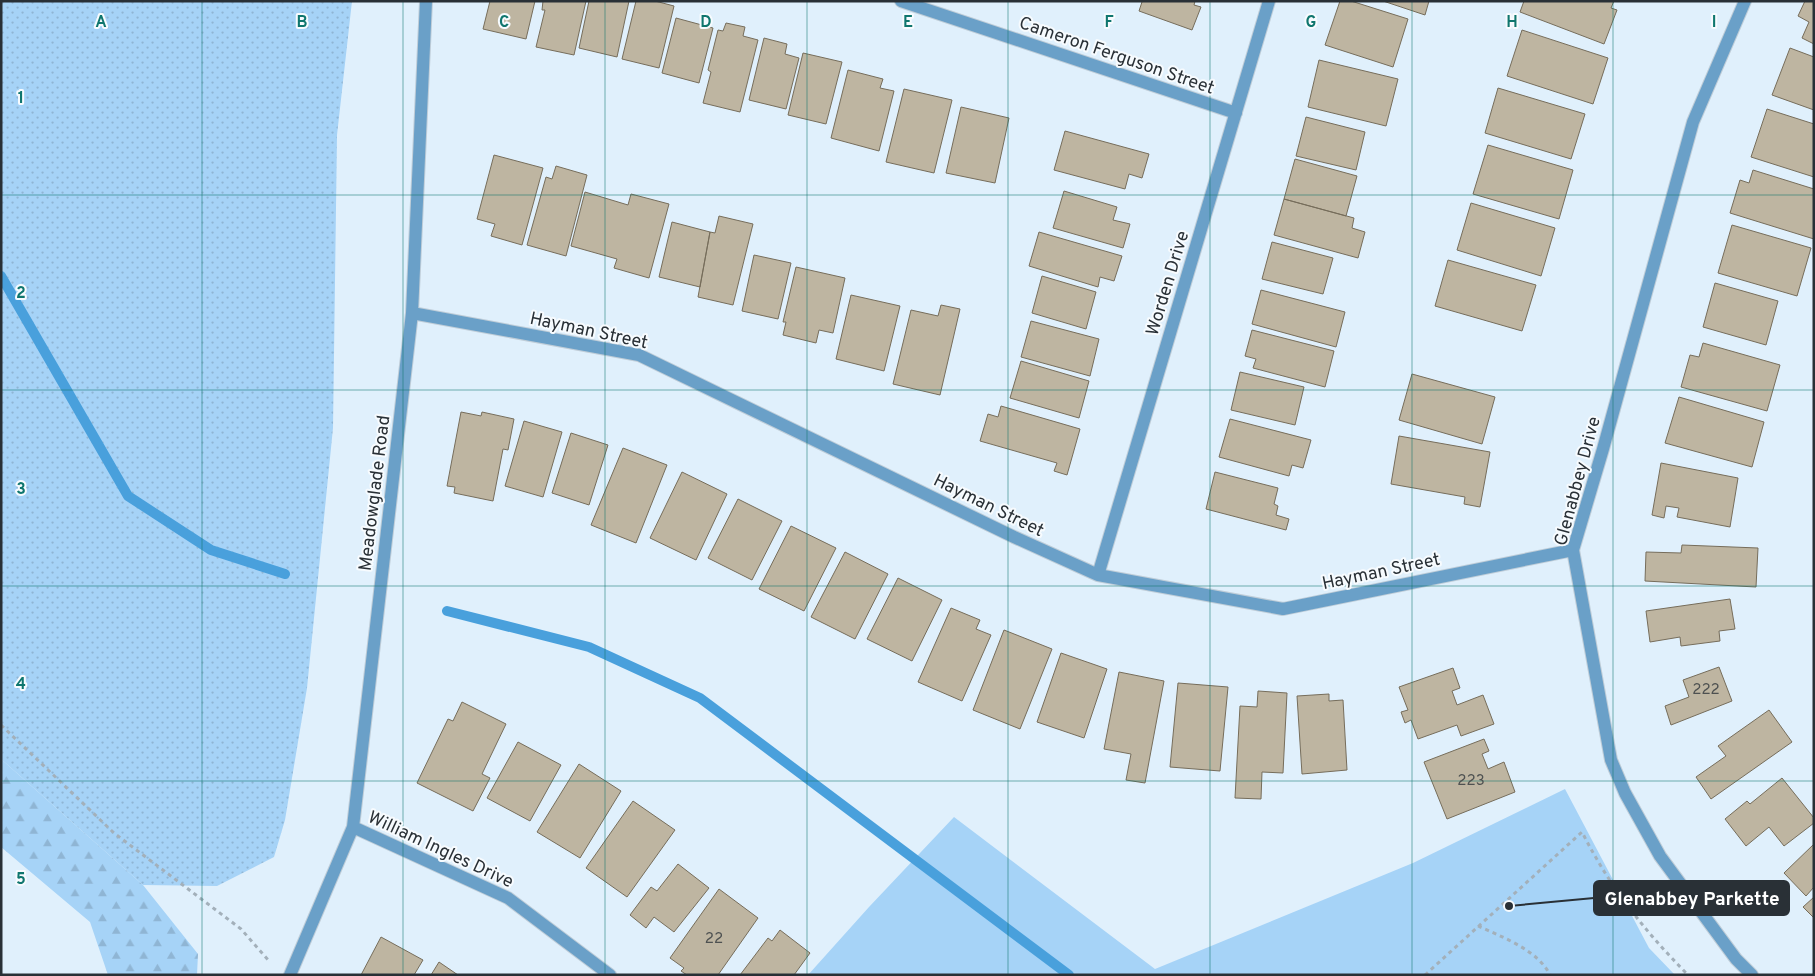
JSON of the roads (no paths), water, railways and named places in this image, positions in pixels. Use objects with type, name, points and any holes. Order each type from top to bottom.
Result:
[{"type":"street","name":"Meadowglade Road","points":[[290,975],[353,827],[412,314],[426,1]]},
{"type":"street","name":"Cameron Ferguson Street","points":[[901,1],[1236,113]]},
{"type":"street","name":"Worden Drive","points":[[1098,575],[1270,1]]},
{"type":"street","name":"Glenabbey Drive","points":[[1745,1],[1693,122],[1603,449],[1573,550],[1611,760],[1625,793],[1660,856],[1736,959],[1752,975]]},
{"type":"street","name":"Hayman Street","points":[[412,314],[639,355],[1014,537],[1098,575],[1283,609],[1573,550]]},
{"type":"street","name":"William Ingles Drive","points":[[353,827],[508,898],[610,975]]},
{"type":"waterway","points":[[1,276],[128,496],[211,550],[285,574]]},
{"type":"waterway","points":[[447,611],[589,647],[700,698],[1069,975]]},
{"type":"place","name":"Glenabbey Parkette","points":[[1509,906]]}]
